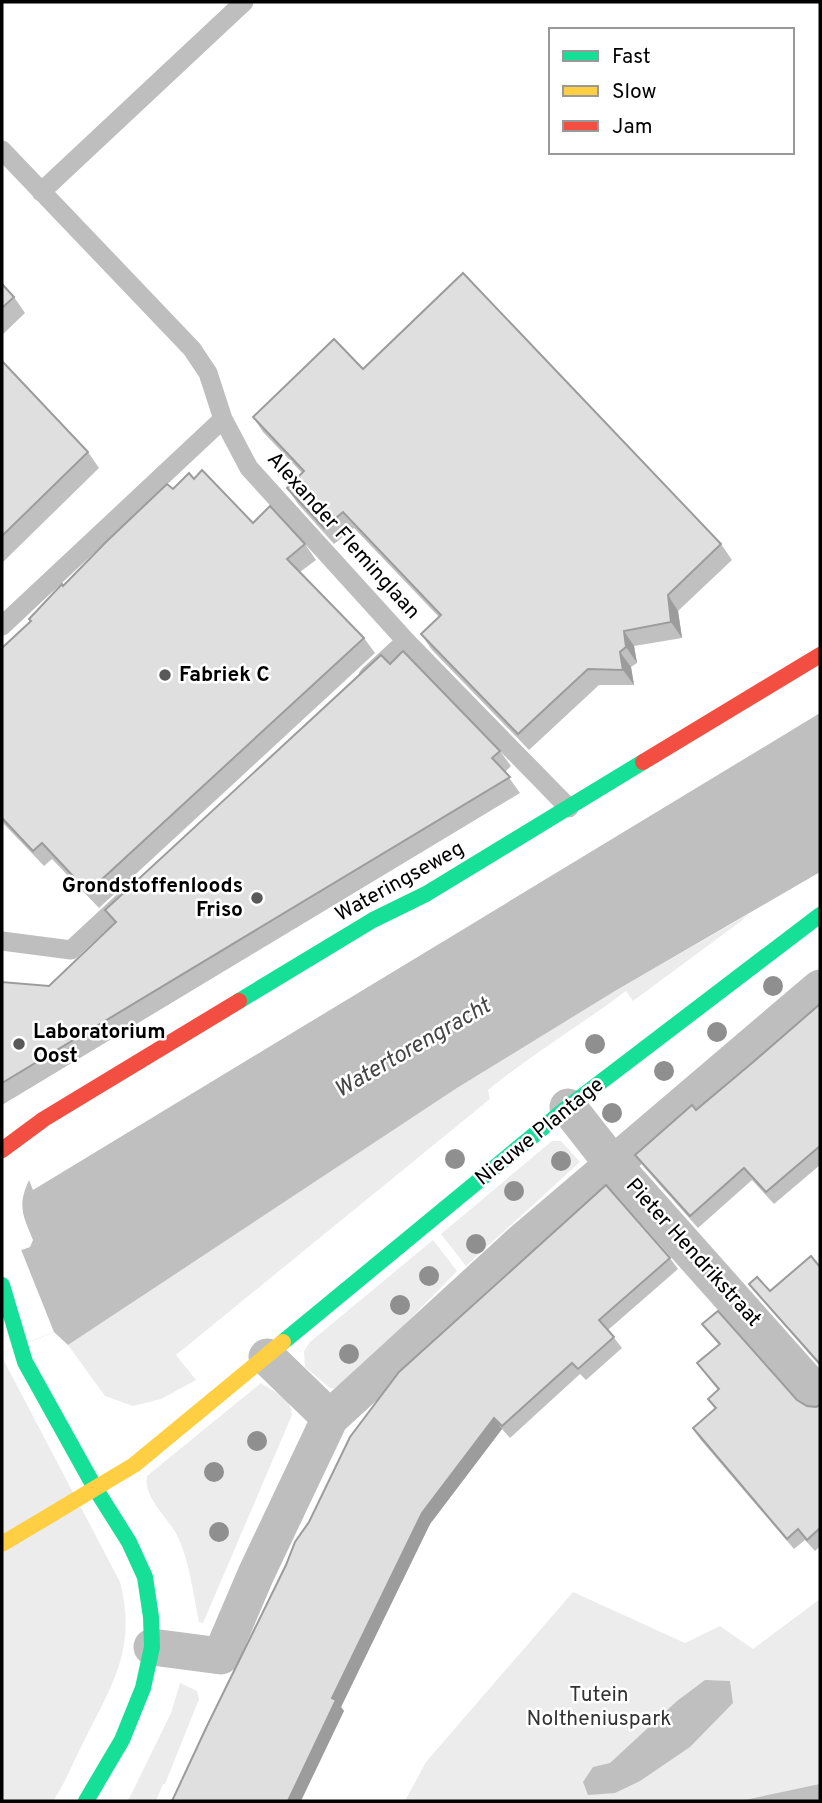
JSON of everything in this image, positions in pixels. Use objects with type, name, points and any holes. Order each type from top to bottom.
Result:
[{"type":"street","name":"Wateringseweg","points":[[2,1150],[44,1119],[373,920],[426,894],[820,655]]},
{"type":"street","name":"Nieuwe Plantage","points":[[2,1544],[134,1465],[568,1107],[820,915]]},
{"type":"street","points":[[152,1647],[221,1656],[256,1574],[330,1418],[523,1241],[820,988]]},
{"type":"street","name":"Pieter Hendrikstraat","points":[[568,1107],[612,1163],[820,1397]]},
{"type":"street","points":[[2,1285],[25,1362],[95,1488],[129,1542],[145,1577],[152,1647],[143,1688],[113,1757],[86,1801]]},
{"type":"street","points":[[267,1357],[330,1418]]},
{"type":"lane","points":[[41,192],[244,2]]},
{"type":"lane","name":"Alexander Fleminglaan","points":[[2,150],[192,349],[208,373],[223,419],[249,468],[406,641],[569,808]]},
{"type":"lane","points":[[2,626],[223,419]]},
{"type":"lane","points":[[355,688],[406,641]]},
{"type":"lane","points":[[2,942],[71,950],[142,884]]},
{"type":"green space","points":[[749,914],[633,1001],[626,991],[488,1090],[490,1099],[176,1355],[196,1380],[161,1399],[133,1406],[105,1396],[68,1345],[457,1088],[615,991]]},
{"type":"green space","points":[[552,1141],[561,1141],[580,1162],[466,1266],[441,1234]]},
{"type":"green space","points":[[433,1240],[457,1271],[348,1383],[338,1389],[330,1388],[305,1367],[304,1351],[310,1342]]},
{"type":"green space","points":[[2,1357],[120,1582],[125,1605],[124,1646],[113,1682],[53,1801],[2,1801]]},
{"type":"green space","points":[[261,1383],[286,1400],[292,1415],[203,1623],[199,1622],[182,1547],[149,1492],[147,1476]]},
{"type":"green space","name":"Tutein Noltheniuspark","points":[[573,1592],[685,1643],[720,1626],[753,1649],[820,1599],[820,1801],[405,1801],[426,1762]]},
{"type":"green space","points":[[180,1683],[197,1691],[199,1699],[165,1784],[156,1801],[128,1801],[171,1713]]},
{"type":"water","name":"Watertorengracht","points":[[820,713],[820,872],[615,991],[457,1088],[68,1345],[54,1332],[2,1353],[2,1257],[30,1247],[33,1240],[22,1204],[29,1180],[33,1190]]},
{"type":"water","points":[[705,1680],[730,1681],[733,1703],[690,1747],[640,1781],[615,1793],[588,1795],[583,1782],[593,1767],[610,1763],[677,1701]]},
{"type":"water","points":[[820,1784],[820,1801],[740,1801]]},
{"type":"pier","points":[[20,1247],[54,1332],[2,1353],[2,1254]]},
{"type":"building","points":[[463,273],[721,544],[668,595],[671,622],[624,631],[626,647],[620,652],[623,670],[588,669],[518,734],[421,634],[441,615],[343,512],[324,528],[287,488],[304,471],[253,417],[334,339],[363,369]]},
{"type":"building","points":[[2,284],[14,297],[2,308]]},
{"type":"building","points":[[2,361],[88,452],[2,536]]},
{"type":"building","name":"Fabriek C","points":[[202,470],[253,523],[270,506],[305,544],[287,559],[364,638],[88,892],[42,843],[33,851],[2,818],[2,648],[31,621],[29,619],[62,584],[63,586],[167,484],[173,489],[189,473],[194,479]]},
{"type":"building","name":"Grondstoffenloods Friso","points":[[403,651],[500,751],[492,758],[510,777],[2,1083],[2,982],[49,986],[116,922],[105,910],[381,655],[390,664]]},
{"type":"building","points":[[820,1004],[820,1146],[766,1192],[744,1168],[690,1216],[635,1155],[692,1105],[696,1110]]},
{"type":"building","points":[[606,1185],[670,1258],[599,1320],[614,1337],[578,1369],[572,1363],[502,1426],[494,1418],[422,1513],[332,1698],[336,1700],[288,1801],[172,1801],[295,1542],[309,1522],[350,1437],[399,1372]]},
{"type":"building","points":[[811,1256],[820,1267],[820,1364],[749,1284],[757,1277],[770,1291]]},
{"type":"building","points":[[718,1311],[797,1400],[807,1406],[820,1405],[820,1528],[807,1540],[798,1529],[787,1539],[693,1428],[716,1408],[708,1399],[719,1389],[697,1363],[720,1344],[702,1324]]},
{"type":"traffic: fast","points":[[239,1001],[373,920],[426,894],[643,762]]},
{"type":"traffic: fast","points":[[283,1342],[568,1107],[820,915]]},
{"type":"traffic: fast","points":[[2,1285],[25,1362],[95,1488],[129,1542],[145,1577],[152,1647],[143,1688],[122,1740],[86,1801]]},
{"type":"traffic: slow","points":[[2,1544],[134,1465],[283,1342]]},
{"type":"traffic: jam","points":[[643,762],[820,655]]},
{"type":"traffic: jam","points":[[2,1150],[44,1119],[239,1001]]},
{"type":"place","name":"Fabriek C","points":[[165,675]]},
{"type":"place","name":"Grondstoffenloods Friso","points":[[257,898]]},
{"type":"place","name":"Laboratorium Oost","points":[[19,1044]]}]
